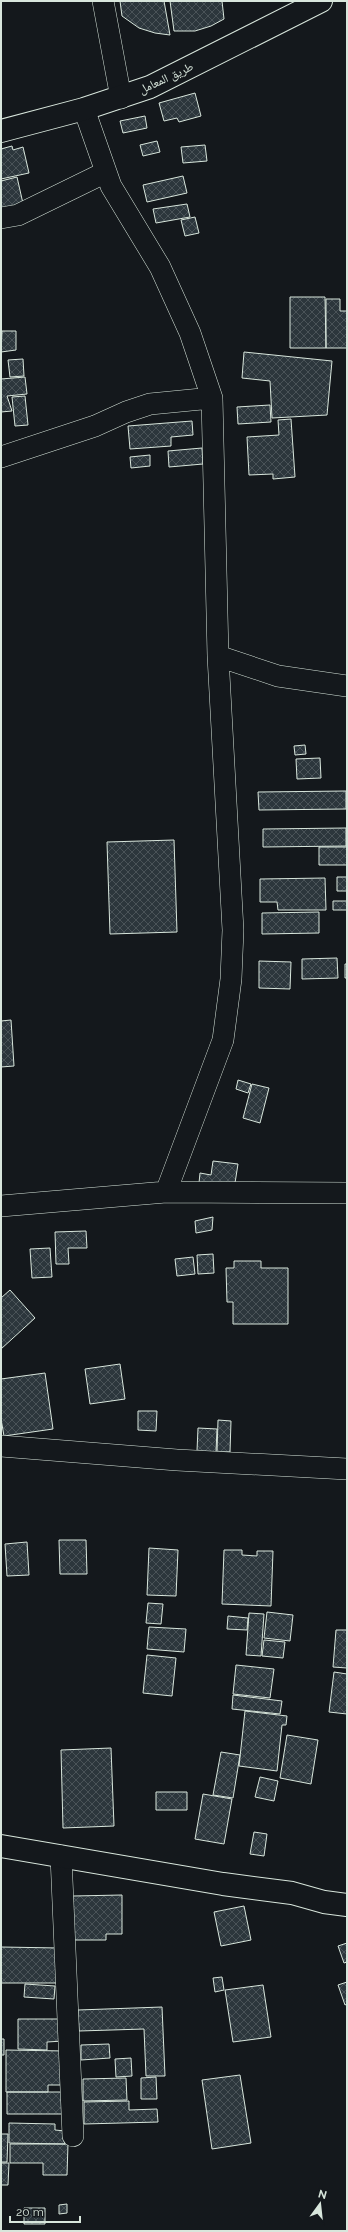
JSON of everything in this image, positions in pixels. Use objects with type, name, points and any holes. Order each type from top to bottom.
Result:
[{"type":"main road","name":"طريق المعامل","points":[[1,131],[84,109],[121,98],[150,87],[321,1]]},
{"type":"main road","points":[[1,1846],[223,1884],[292,1893],[324,1902],[347,1905]]},
{"type":"main road","points":[[292,1893],[347,1891]]},
{"type":"street","points":[[103,1],[121,98]]},
{"type":"street","points":[[84,109],[111,186],[160,267],[190,333],[212,398],[218,656],[233,930],[231,979],[223,1040],[166,1192]]},
{"type":"street","points":[[1,218],[18,215],[106,172]]},
{"type":"street","points":[[1,457],[94,426],[126,412],[150,404],[212,398]]},
{"type":"street","points":[[218,656],[278,676],[347,686]]},
{"type":"street","points":[[1,1206],[166,1192],[347,1193]]},
{"type":"street","points":[[1,1446],[177,1460],[347,1469]]},
{"type":"street","points":[[60,1856],[73,2136]]},
{"type":"building","points":[[120,1],[164,1],[170,35],[155,33],[139,28],[122,16]]},
{"type":"building","points":[[170,1],[222,1],[224,19],[211,26],[195,31],[174,31]]},
{"type":"building","points":[[195,93],[201,116],[179,122],[177,118],[164,121],[159,103]]},
{"type":"building","points":[[145,116],[147,128],[123,133],[120,121]]},
{"type":"building","points":[[157,141],[160,152],[143,156],[140,145]]},
{"type":"building","points":[[205,145],[207,161],[183,163],[181,147]]},
{"type":"building","points":[[12,146],[13,150],[23,147],[29,173],[1,179],[1,149]]},
{"type":"building","points":[[183,176],[187,193],[147,202],[143,185]]},
{"type":"building","points":[[17,177],[24,208],[1,213],[1,181]]},
{"type":"building","points":[[187,204],[190,217],[156,223],[153,209]]},
{"type":"building","points":[[195,217],[199,233],[185,236],[181,220]]},
{"type":"building","points":[[290,297],[325,297],[326,348],[290,348]]},
{"type":"building","points":[[326,299],[340,299],[340,311],[347,311],[347,348],[326,348]]},
{"type":"building","points":[[2,331],[16,331],[16,350],[1,352]]},
{"type":"building","points":[[244,352],[332,361],[327,415],[272,418],[270,381],[242,378]]},
{"type":"building","points":[[23,359],[24,376],[10,377],[8,360]]},
{"type":"building","points":[[25,377],[27,394],[7,396],[12,411],[1,412],[1,379]]},
{"type":"building","points":[[25,396],[28,425],[15,426],[12,397]]},
{"type":"building","points":[[270,405],[271,422],[238,424],[237,407]]},
{"type":"building","points":[[291,419],[295,477],[273,479],[273,474],[249,475],[247,437],[279,435],[278,420]]},
{"type":"building","points":[[192,421],[193,435],[171,437],[171,446],[130,449],[128,426]]},
{"type":"building","points":[[202,448],[203,464],[169,467],[168,451]]},
{"type":"building","points":[[150,455],[150,466],[131,468],[130,457]]},
{"type":"building","points":[[305,745],[306,754],[295,755],[294,746]]},
{"type":"building","points":[[320,758],[321,778],[297,779],[296,759]]},
{"type":"building","points":[[346,791],[346,809],[259,810],[258,792]]},
{"type":"building","points":[[346,828],[346,846],[263,847],[263,829]]},
{"type":"building","points":[[174,840],[177,932],[110,934],[107,842]]},
{"type":"building","points":[[319,847],[347,847],[347,865],[319,865]]},
{"type":"building","points":[[337,877],[347,877],[347,891],[337,891]]},
{"type":"building","points":[[325,878],[326,910],[278,910],[277,902],[260,902],[260,879]]},
{"type":"building","points":[[333,901],[347,901],[347,910],[333,910]]},
{"type":"building","points":[[319,912],[319,933],[262,934],[262,913]]},
{"type":"building","points":[[337,958],[338,978],[302,979],[302,959]]},
{"type":"building","points":[[259,961],[291,962],[290,989],[259,988]]},
{"type":"building","points":[[345,964],[347,964],[347,978],[345,978]]},
{"type":"building","points":[[11,1020],[14,1066],[1,1067],[1,1021]]},
{"type":"building","points":[[238,1080],[251,1084],[248,1093],[236,1089]]},
{"type":"building","points":[[252,1084],[269,1088],[260,1123],[243,1118]]},
{"type":"building","points":[[213,1161],[238,1164],[235,1183],[199,1183],[200,1173],[211,1175]]},
{"type":"building","points":[[213,1217],[212,1230],[196,1233],[195,1221]]},
{"type":"building","points":[[86,1231],[87,1248],[68,1248],[69,1264],[56,1264],[55,1232]]},
{"type":"building","points":[[50,1248],[52,1277],[32,1278],[30,1249]]},
{"type":"building","points":[[213,1254],[214,1273],[198,1274],[197,1255]]},
{"type":"building","points":[[193,1257],[195,1274],[177,1276],[175,1259]]},
{"type":"building","points":[[234,1261],[261,1261],[261,1268],[288,1268],[288,1324],[233,1324],[233,1302],[227,1302],[226,1268],[234,1268]]},
{"type":"building","points":[[10,1290],[35,1318],[1,1349],[1,1298]]},
{"type":"building","points":[[120,1364],[125,1399],[90,1404],[85,1369]]},
{"type":"building","points":[[45,1373],[53,1429],[4,1436],[1,1419],[1,1379]]},
{"type":"building","points":[[138,1411],[157,1411],[156,1431],[138,1430]]},
{"type":"building","points":[[218,1420],[231,1421],[230,1452],[217,1452]]},
{"type":"building","points":[[198,1428],[217,1429],[216,1452],[197,1451]]},
{"type":"building","points":[[59,1540],[86,1540],[87,1574],[60,1574]]},
{"type":"building","points":[[27,1542],[29,1575],[7,1576],[5,1544]]},
{"type":"building","points":[[149,1548],[178,1550],[176,1596],[147,1595]]},
{"type":"building","points":[[224,1550],[242,1550],[242,1555],[257,1556],[257,1551],[273,1551],[271,1606],[222,1604]]},
{"type":"building","points":[[148,1603],[163,1604],[161,1624],[146,1623]]},
{"type":"building","points":[[267,1612],[293,1615],[290,1641],[264,1638]]},
{"type":"building","points":[[249,1613],[264,1614],[261,1656],[246,1655]]},
{"type":"building","points":[[228,1616],[248,1618],[247,1630],[227,1629]]},
{"type":"building","points":[[149,1627],[186,1629],[184,1652],[147,1649]]},
{"type":"building","points":[[336,1630],[347,1630],[347,1668],[333,1667]]},
{"type":"building","points":[[264,1640],[285,1642],[283,1658],[262,1656]]},
{"type":"building","points":[[147,1655],[176,1658],[172,1696],[143,1693]]},
{"type":"building","points":[[236,1665],[274,1669],[270,1698],[233,1694]]},
{"type":"building","points":[[334,1672],[347,1674],[347,1714],[329,1712]]},
{"type":"building","points":[[233,1695],[282,1701],[280,1714],[232,1709]]},
{"type":"building","points":[[245,1711],[287,1716],[286,1725],[282,1725],[277,1771],[239,1766]]},
{"type":"building","points":[[287,1735],[318,1740],[311,1784],[280,1778]]},
{"type":"building","points":[[111,1748],[114,1826],[63,1828],[61,1750]]},
{"type":"building","points":[[221,1752],[240,1755],[233,1798],[213,1795]]},
{"type":"building","points":[[260,1777],[278,1781],[274,1801],[255,1797]]},
{"type":"building","points":[[156,1792],[187,1792],[187,1810],[156,1810]]},
{"type":"building","points":[[203,1794],[232,1799],[224,1844],[195,1839]]},
{"type":"building","points":[[254,1832],[267,1834],[264,1856],[250,1854]]},
{"type":"building","points":[[122,1895],[122,1934],[106,1934],[106,1940],[74,1940],[73,1896]]},
{"type":"building","points":[[244,1906],[251,1940],[221,1946],[214,1912]]},
{"type":"building","points":[[347,1943],[347,1962],[344,1963],[338,1946]]},
{"type":"building","points":[[1,1947],[59,1948],[58,1983],[1,1983]]},
{"type":"building","points":[[222,1977],[224,1990],[215,1992],[213,1978]]},
{"type":"building","points":[[347,1982],[347,2004],[345,2005],[338,1985]]},
{"type":"building","points":[[25,1984],[55,1986],[54,1999],[24,1997]]},
{"type":"building","points":[[263,1985],[271,2037],[233,2042],[225,1990]]},
{"type":"building","points":[[162,2007],[165,2076],[146,2076],[144,2029],[79,2031],[78,2010]]},
{"type":"building","points":[[18,2019],[62,2019],[63,2041],[47,2042],[47,2050],[18,2049]]},
{"type":"building","points":[[1,2039],[4,2039],[4,2055],[1,2055]]},
{"type":"building","points":[[109,2044],[110,2058],[81,2060],[81,2045]]},
{"type":"building","points":[[6,2050],[65,2051],[65,2085],[48,2085],[48,2092],[6,2092]]},
{"type":"building","points":[[131,2058],[132,2076],[116,2077],[115,2059]]},
{"type":"building","points":[[240,2075],[251,2143],[212,2149],[202,2080]]},
{"type":"building","points":[[156,2077],[157,2099],[141,2099],[141,2078]]},
{"type":"building","points":[[126,2078],[127,2100],[83,2101],[83,2079]]},
{"type":"building","points":[[7,2092],[65,2092],[65,2114],[7,2114]]},
{"type":"building","points":[[129,2101],[129,2110],[157,2109],[158,2122],[84,2124],[84,2102]]},
{"type":"building","points":[[9,2123],[55,2124],[55,2130],[65,2131],[65,2144],[9,2143]]},
{"type":"building","points":[[1,2134],[8,2134],[7,2162],[1,2162]]},
{"type":"building","points":[[10,2144],[68,2144],[67,2175],[43,2175],[43,2163],[10,2163]]},
{"type":"building","points":[[1,2163],[9,2163],[8,2185],[1,2185]]},
{"type":"building","points":[[67,2204],[67,2213],[59,2214],[59,2205]]},
{"type":"building","points":[[24,2208],[45,2208],[45,2224],[24,2224]]}]
